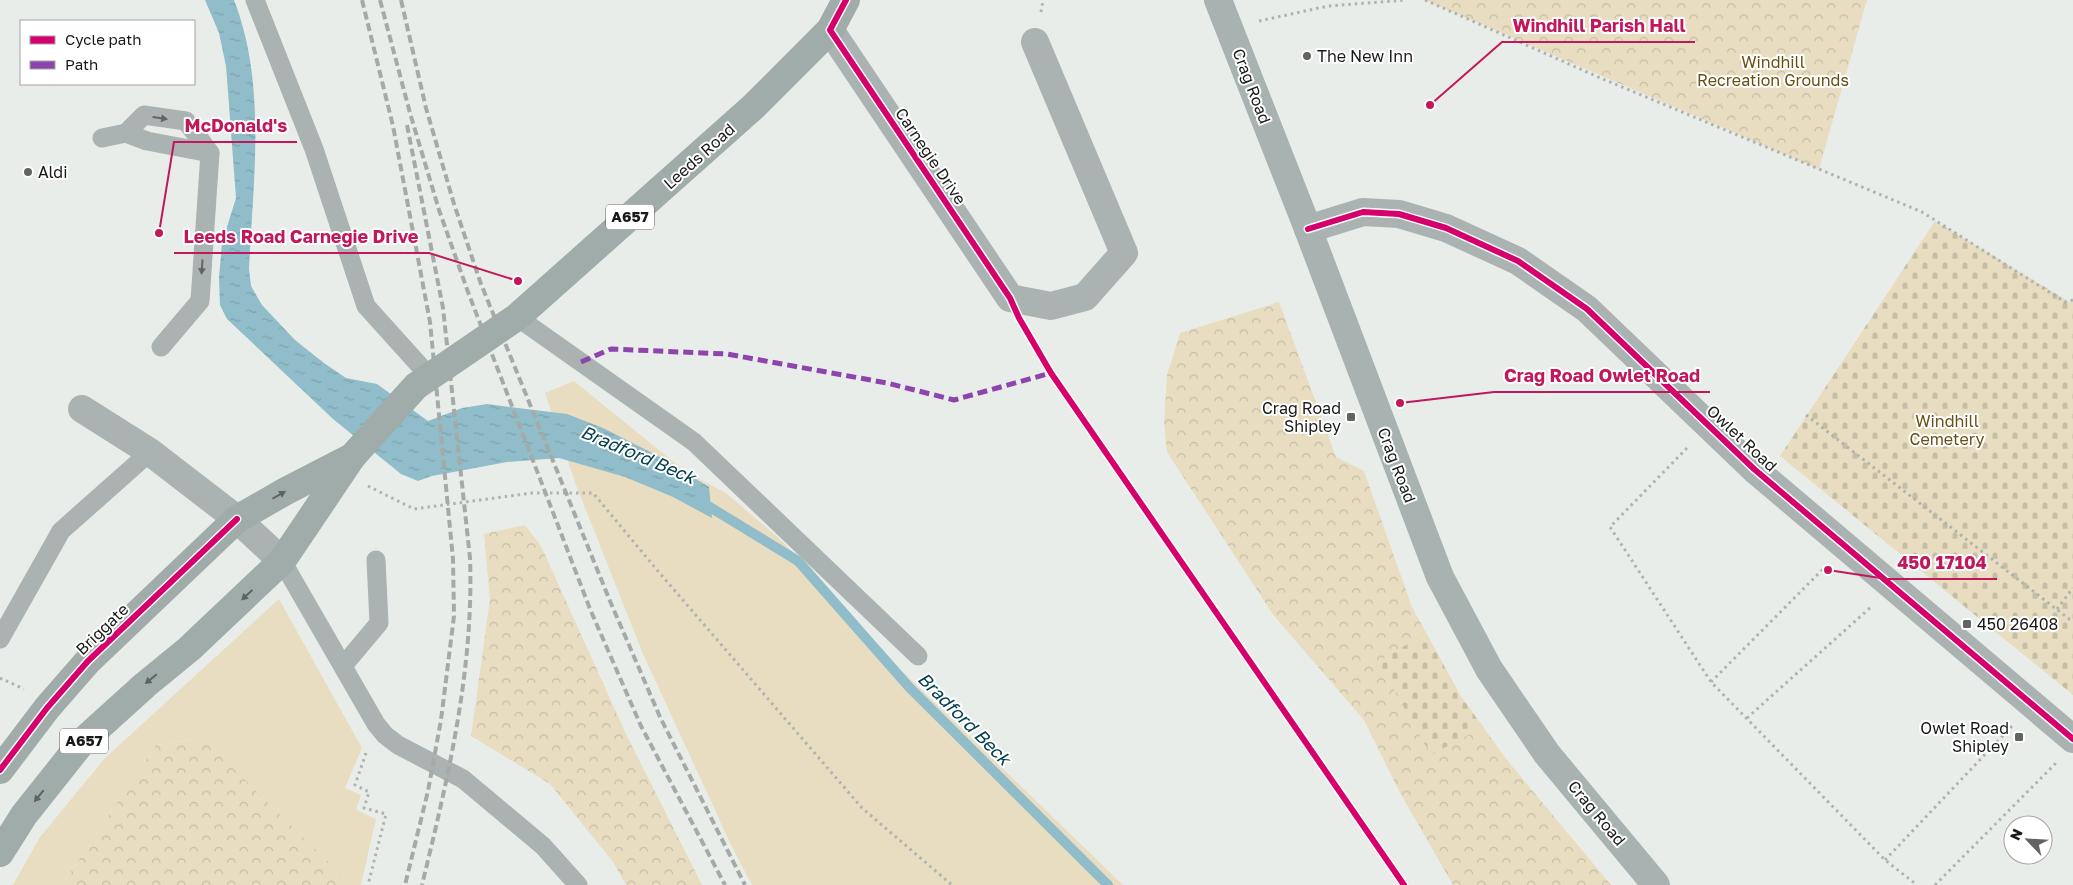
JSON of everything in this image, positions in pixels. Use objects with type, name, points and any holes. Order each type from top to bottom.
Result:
[{"type":"main road","name":"Leeds Road","points":[[423,381],[517,317],[753,107],[830,30],[846,0]]},
{"type":"main road","name":"Crag Road","points":[[1218,0],[1308,229],[1444,586],[1489,669],[1547,754],[1656,885]]},
{"type":"main road","name":"Briggate","points":[[0,853],[24,815],[82,742],[145,685],[189,649],[282,562],[348,466],[423,381]]},
{"type":"main road","name":"Briggate","points":[[0,770],[47,708],[88,661],[237,519],[286,491],[348,466]]},
{"type":"street","name":"Carnegie Drive","points":[[830,30],[1010,298],[1051,306],[1085,297],[1124,253],[1035,42]]},
{"type":"street","name":"Owlet Road","points":[[1308,229],[1363,212],[1399,214],[1446,228],[1518,261],[1586,309],[1754,469],[1894,586],[2031,705],[2066,750]]},
{"type":"street","points":[[82,409],[150,452],[237,519],[282,562]]},
{"type":"lane","points":[[255,0],[314,149],[366,306],[423,381]]},
{"type":"lane","points":[[102,138],[126,133],[144,116],[186,122],[210,153],[200,301],[161,347]]},
{"type":"lane","points":[[126,133],[147,141],[210,153]]},
{"type":"lane","points":[[517,317],[694,442],[918,656]]},
{"type":"lane","points":[[0,639],[6,612],[62,530],[150,452]]},
{"type":"lane","points":[[343,666],[379,623],[376,560]]},
{"type":"lane","points":[[282,562],[376,724],[385,735],[398,746],[463,779],[543,846],[578,885]]},
{"type":"path","points":[[1230,32],[1264,19],[1328,6],[1406,0]]},
{"type":"path","points":[[1425,0],[1604,80],[1922,212],[2065,302],[2073,300]]},
{"type":"path","points":[[1806,415],[2073,622]]},
{"type":"path","points":[[1709,426],[1610,527],[1711,682],[1885,860],[1917,885]]},
{"type":"path","points":[[348,466],[414,509],[532,493],[593,493],[862,808],[952,885]]},
{"type":"path","points":[[1711,682],[1846,546]]},
{"type":"path","points":[[1747,718],[1894,586]]},
{"type":"path","points":[[2056,609],[2073,588]]},
{"type":"path","points":[[1885,860],[2031,705]]},
{"type":"path","points":[[368,885],[386,814],[364,808],[369,792],[355,785],[376,724]]},
{"type":"path","points":[[1935,885],[2066,750]]},
{"type":"green space","name":"Windhill Recreation Grounds","points":[[1425,0],[1867,0],[1819,169]]},
{"type":"green space","name":"Windhill Cemetery","points":[[1935,221],[2070,302],[2073,302],[2073,695],[1780,456]]},
{"type":"green space","points":[[1279,302],[1336,457],[1364,471],[1412,607],[1460,695],[1507,760],[1611,885],[1453,885],[1400,793],[1364,720],[1274,616],[1167,452],[1164,424],[1167,375],[1180,333]]},
{"type":"green space","points":[[574,381],[686,472],[726,493],[781,540],[899,668],[1123,885],[752,885],[732,847],[643,654],[576,485],[545,393]]},
{"type":"green space","points":[[525,525],[541,546],[626,734],[702,885],[626,885],[613,862],[550,784],[471,736],[490,599],[484,534]]},
{"type":"green space","points":[[279,599],[362,748],[345,788],[361,795],[356,810],[376,819],[361,885],[352,885],[201,738],[156,745],[62,885],[13,885],[40,837],[105,758]]},
{"type":"green space","points":[[1426,633],[1460,695],[1483,727],[1431,755],[1378,662]]},
{"type":"green space","points":[[202,738],[352,885],[62,885],[156,745]]},
{"type":"water","points":[[205,0],[234,0],[244,32],[251,65],[255,133],[249,269],[251,286],[262,305],[295,340],[346,378],[377,384],[428,421],[462,408],[487,404],[567,414],[603,428],[658,456],[709,487],[712,518],[673,497],[625,477],[559,458],[507,462],[432,476],[418,481],[401,474],[333,419],[227,319],[220,305],[219,278],[222,243],[236,198],[226,66],[219,33]]},
{"type":"waterway","name":"Bradford Beck","points":[[700,501],[798,561],[909,687],[1108,885]]},
{"type":"railway","points":[[362,0],[393,126],[430,322],[453,559],[454,616],[441,720],[428,791],[405,885]]},
{"type":"railway","points":[[380,0],[410,113],[439,210],[468,292],[590,609],[641,726],[725,885]]},
{"type":"railway","points":[[401,0],[426,108],[454,204],[481,284],[610,601],[660,717],[745,885]]},
{"type":"railway","points":[[407,125],[443,308],[470,558],[468,641],[457,723],[450,764],[422,885]]},
{"type":"marked path","points":[[581,362],[611,349],[727,354],[887,383],[954,400],[1051,373]]},
{"type":"cycle path","points":[[846,0],[830,30],[1010,298],[1019,318],[1051,373],[1404,885]]},
{"type":"cycle path","points":[[1308,229],[1363,212],[1399,214],[1446,228],[1518,261],[1587,309],[1754,469],[2073,739]]},
{"type":"cycle path","points":[[0,770],[47,708],[88,661],[237,519]]},
{"type":"place","name":"The New Inn","points":[[1307,56]]},
{"type":"place","name":"Windhill Parish Hall","points":[[1430,105]]},
{"type":"place","name":"Aldi","points":[[28,172]]},
{"type":"place","name":"McDonald's","points":[[159,233]]},
{"type":"place","name":"Leeds Road Carnegie Drive","points":[[518,281]]},
{"type":"place","name":"Crag Road Owlet Road","points":[[1400,403]]},
{"type":"place","name":"Crag Road Shipley","points":[[1351,417]]},
{"type":"place","name":"450 17104","points":[[1828,570]]},
{"type":"place","name":"450 26408","points":[[1967,624]]},
{"type":"place","name":"Owlet Road Shipley","points":[[2019,737]]}]
